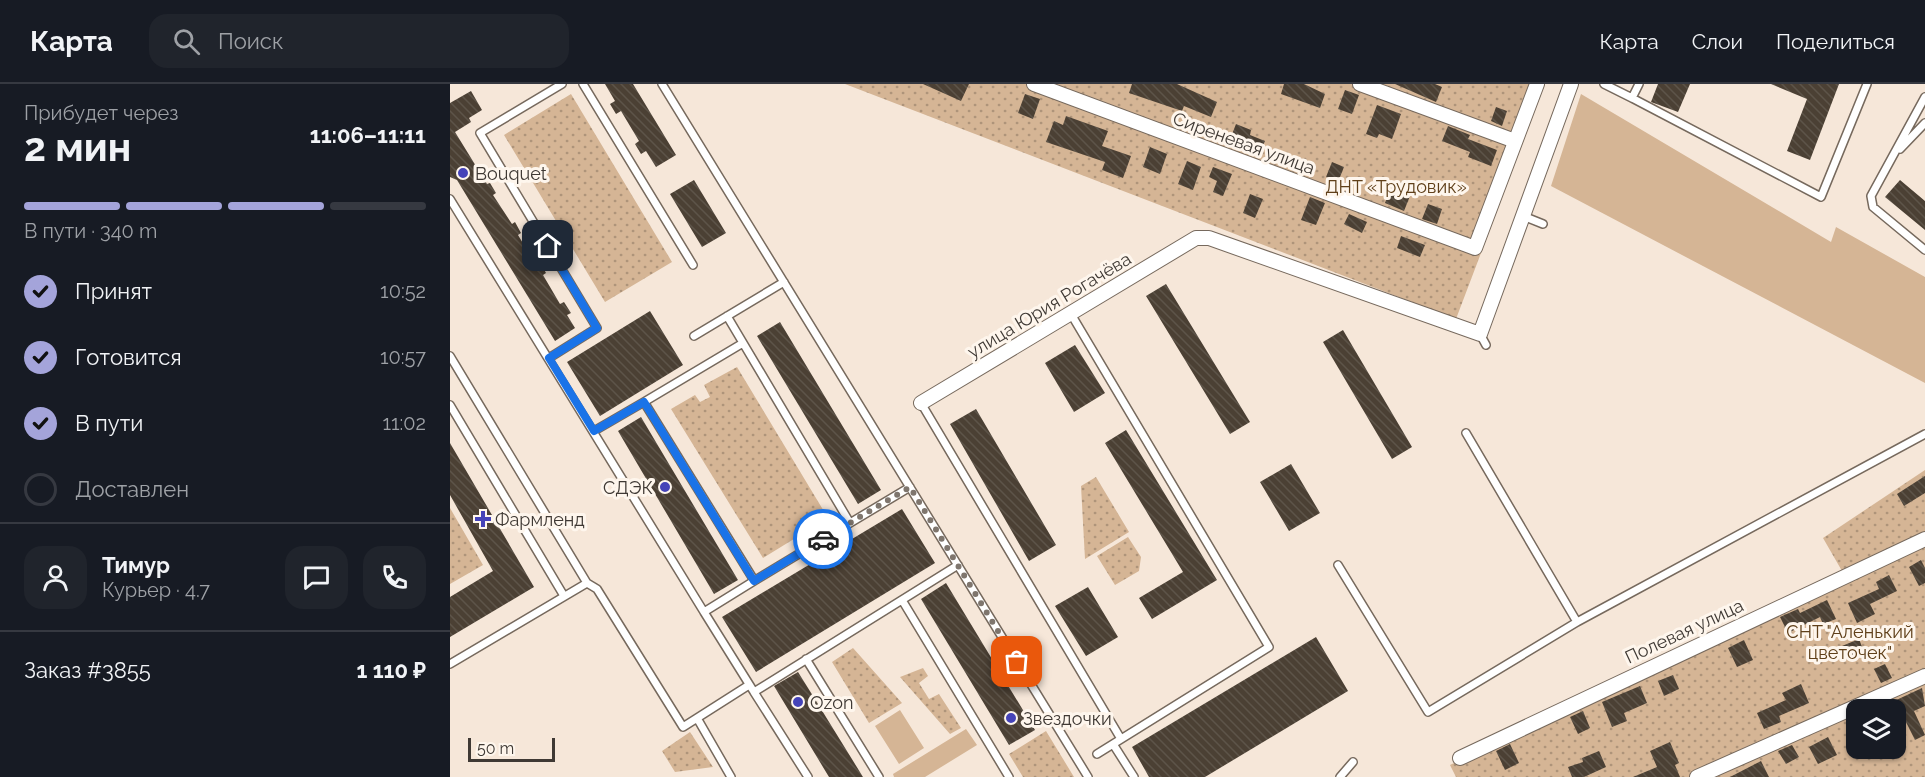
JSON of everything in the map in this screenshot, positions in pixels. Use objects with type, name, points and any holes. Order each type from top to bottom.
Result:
[{"type":"street","name":"Сиреневая улица","points":[[1034,84],[1475,248],[1515,141]]},
{"type":"street","points":[[1360,84],[1515,141],[1537,84]]},
{"type":"street","points":[[1523,216],[1571,84]]},
{"type":"street","name":"улица Юрия Рогачёва","points":[[921,403],[1196,238],[1209,238],[1483,340],[1523,216]]},
{"type":"street","name":"Полевая улица","points":[[1460,758],[1925,539]]},
{"type":"street","points":[[1697,777],[1925,676]]},
{"type":"lane","points":[[549,358],[597,328],[480,133],[562,84]]},
{"type":"lane","points":[[583,84],[693,265]]},
{"type":"lane","points":[[662,84],[1088,777]]},
{"type":"lane","points":[[1604,84],[1821,197],[1867,84]]},
{"type":"lane","points":[[1632,98],[1639,84]]},
{"type":"lane","points":[[1925,97],[1871,196],[1873,207],[1925,250]]},
{"type":"lane","points":[[1892,157],[1925,123]]},
{"type":"lane","points":[[450,199],[808,777]]},
{"type":"lane","points":[[1523,216],[1543,224]]},
{"type":"lane","points":[[694,336],[784,282]]},
{"type":"lane","points":[[1071,314],[1269,647],[1097,754]]},
{"type":"lane","points":[[727,316],[850,523]]},
{"type":"lane","points":[[594,431],[743,343]]},
{"type":"lane","points":[[450,356],[587,582],[597,589],[683,727],[807,659],[958,565]]},
{"type":"lane","points":[[644,402],[754,581]]},
{"type":"lane","points":[[921,403],[1121,739]]},
{"type":"lane","points":[[450,405],[564,596]]},
{"type":"lane","points":[[1466,433],[1577,622]]},
{"type":"lane","points":[[1338,565],[1428,712],[1577,622],[1925,434]]},
{"type":"lane","points":[[704,612],[910,487]]},
{"type":"lane","points":[[450,664],[587,582]]},
{"type":"lane","points":[[902,600],[1010,777]]},
{"type":"lane","points":[[807,659],[879,777]]},
{"type":"lane","points":[[697,718],[731,777]]},
{"type":"lane","points":[[1113,744],[1134,777]]},
{"type":"lane","points":[[1340,777],[1353,762]]},
{"type":"green space","name":"ДНТ «Трудовик»","points":[[845,84],[1545,84],[1456,319]]},
{"type":"green space","points":[[571,94],[672,262],[605,302],[504,135]]},
{"type":"green space","points":[[1581,94],[1831,242],[1836,227],[1925,277],[1925,383],[1551,186]]},
{"type":"green space","points":[[737,367],[828,518],[763,558],[671,409],[695,395],[700,402],[710,397],[704,385]]},
{"type":"green space","name":"СНТ \"Аленький цветочек\"","points":[[1925,470],[1925,777],[1456,777],[1450,765],[1842,571],[1823,538]]},
{"type":"green space","points":[[1096,477],[1129,532],[1085,559],[1081,486]]},
{"type":"green space","points":[[450,508],[483,565],[450,584]]},
{"type":"green space","points":[[1128,537],[1141,557],[1139,571],[1115,585],[1097,556]]},
{"type":"green space","points":[[853,648],[902,703],[869,723],[832,662]]},
{"type":"green space","points":[[923,668],[928,676],[919,683],[929,699],[939,694],[961,728],[950,734],[900,677]]},
{"type":"green space","points":[[900,710],[924,748],[899,764],[875,726]]},
{"type":"green space","points":[[966,729],[977,745],[925,777],[894,777],[893,774]]},
{"type":"green space","points":[[1046,731],[1074,777],[1023,777],[1009,754]]},
{"type":"green space","points":[[690,732],[713,767],[675,772],[662,751]]},
{"type":"building","points":[[605,84],[633,84],[676,155],[656,167],[646,151],[641,154],[635,144],[639,141],[621,111],[616,114],[610,104],[615,101]]},
{"type":"building","points":[[923,84],[969,84],[961,101]]},
{"type":"building","points":[[1132,84],[1177,84],[1217,102],[1211,117],[1184,106],[1182,111],[1129,93]]},
{"type":"building","points":[[1284,84],[1304,84],[1325,94],[1320,108],[1281,94]]},
{"type":"building","points":[[1395,84],[1435,84],[1442,87],[1436,102]]},
{"type":"building","points":[[1658,84],[1690,84],[1678,112],[1651,102]]},
{"type":"building","points":[[1771,84],[1839,84],[1810,160],[1787,151],[1807,99]]},
{"type":"building","points":[[1345,90],[1359,95],[1352,114],[1338,109]]},
{"type":"building","points":[[471,91],[482,110],[469,118],[471,122],[455,132],[487,184],[490,183],[496,193],[493,195],[512,224],[515,222],[521,233],[518,235],[536,265],[540,262],[546,273],[543,275],[560,304],[564,302],[571,313],[567,315],[575,328],[555,341],[457,180],[450,177],[450,103]]},
{"type":"building","points":[[1025,94],[1040,99],[1033,119],[1018,113]]},
{"type":"building","points":[[1377,105],[1401,114],[1392,139],[1379,134],[1377,138],[1366,134]]},
{"type":"building","points":[[1496,107],[1507,111],[1502,126],[1491,121]]},
{"type":"building","points":[[1066,116],[1108,131],[1102,146],[1131,156],[1123,178],[1102,170],[1105,162],[1046,142],[1054,121],[1063,125]]},
{"type":"building","points":[[1236,124],[1251,130],[1250,135],[1265,141],[1259,155],[1229,142]]},
{"type":"building","points":[[1448,126],[1470,135],[1468,139],[1497,150],[1491,166],[1468,157],[1470,152],[1442,141]]},
{"type":"building","points":[[1150,147],[1167,154],[1160,174],[1143,167]]},
{"type":"building","points":[[1187,161],[1201,167],[1193,190],[1178,184]]},
{"type":"building","points":[[1332,162],[1344,167],[1338,182],[1326,177]]},
{"type":"building","points":[[1213,167],[1232,174],[1223,196],[1213,192],[1217,181],[1209,177]]},
{"type":"building","points":[[694,180],[726,233],[702,247],[670,194]]},
{"type":"building","points":[[1900,180],[1925,201],[1925,230],[1885,197]]},
{"type":"building","points":[[1390,189],[1410,196],[1404,211],[1385,203]]},
{"type":"building","points":[[1250,194],[1263,199],[1255,218],[1243,213]]},
{"type":"building","points":[[1310,197],[1325,203],[1316,225],[1301,220]]},
{"type":"building","points":[[1428,204],[1442,209],[1437,224],[1422,219]]},
{"type":"building","points":[[1349,214],[1367,222],[1362,233],[1344,224]]},
{"type":"building","points":[[1401,236],[1425,245],[1420,257],[1397,248]]},
{"type":"building","points":[[1166,284],[1250,422],[1230,434],[1146,296]]},
{"type":"building","points":[[650,311],[683,365],[600,416],[567,362]]},
{"type":"building","points":[[780,322],[881,490],[858,504],[757,336]]},
{"type":"building","points":[[1343,330],[1412,447],[1392,459],[1323,342]]},
{"type":"building","points":[[1075,345],[1105,393],[1074,412],[1045,363]]},
{"type":"building","points":[[976,409],[1056,545],[1029,561],[950,424]]},
{"type":"building","points":[[641,417],[738,580],[714,594],[618,431]]},
{"type":"building","points":[[1126,430],[1217,580],[1152,619],[1139,598],[1183,572],[1105,443]]},
{"type":"building","points":[[450,443],[534,587],[450,637],[450,597],[493,571],[450,495]]},
{"type":"building","points":[[1291,464],[1320,513],[1289,531],[1260,482]]},
{"type":"building","points":[[1925,476],[1925,493],[1904,506],[1897,494]]},
{"type":"building","points":[[902,509],[935,563],[756,672],[722,617]]},
{"type":"building","points":[[1921,560],[1925,568],[1925,583],[1919,586],[1909,567]]},
{"type":"building","points":[[1889,575],[1897,591],[1870,604],[1875,614],[1857,623],[1848,603],[1879,589],[1876,582]]},
{"type":"building","points":[[946,583],[1035,730],[1009,745],[921,599]]},
{"type":"building","points":[[1088,587],[1118,637],[1086,656],[1055,606]]},
{"type":"building","points":[[1827,600],[1836,619],[1823,624],[1820,617],[1788,633],[1780,617],[1798,609],[1800,613]]},
{"type":"building","points":[[1316,637],[1348,691],[1205,777],[1149,777],[1132,747]]},
{"type":"building","points":[[1859,639],[1864,652],[1847,659],[1842,646]]},
{"type":"building","points":[[1744,640],[1753,660],[1737,667],[1728,648]]},
{"type":"building","points":[[1885,664],[1892,678],[1881,683],[1874,669]]},
{"type":"building","points":[[798,672],[863,777],[829,777],[774,686]]},
{"type":"building","points":[[1673,675],[1679,689],[1664,696],[1658,681]]},
{"type":"building","points":[[1801,684],[1809,703],[1779,716],[1781,722],[1764,729],[1757,713],[1786,700],[1782,693]]},
{"type":"building","points":[[1640,686],[1647,703],[1624,713],[1627,721],[1612,727],[1602,702]]},
{"type":"building","points":[[1922,688],[1925,706],[1914,711],[1925,735],[1915,740],[1906,722],[1906,699],[1898,699]]},
{"type":"building","points":[[1583,711],[1590,728],[1578,734],[1570,717]]},
{"type":"building","points":[[1828,737],[1837,755],[1818,764],[1809,747]]},
{"type":"building","points":[[1670,742],[1679,763],[1675,765],[1680,777],[1633,777],[1657,767],[1650,751]]},
{"type":"building","points":[[1510,744],[1519,763],[1505,770],[1496,751]]},
{"type":"building","points":[[1792,745],[1799,757],[1786,764],[1778,751]]},
{"type":"building","points":[[1599,751],[1606,767],[1584,777],[1572,777],[1568,767],[1583,762],[1582,758]]},
{"type":"building","points":[[1761,761],[1769,777],[1730,777]]},
{"type":"way so far","points":[[823,539],[910,487],[1017,662]]},
{"type":"place","name":"Bouquet","points":[[463,173]]},
{"type":"place","name":"СДЭК","points":[[665,487]]},
{"type":"place","name":"Фармленд","points":[[483,519]]},
{"type":"place","name":"Ozon","points":[[798,702]]},
{"type":"place","name":"Звездочки","points":[[1011,718]]},
{"type":"route","points":[[548,246],[597,328],[549,358],[594,431],[644,402],[754,581],[823,539]]}]
